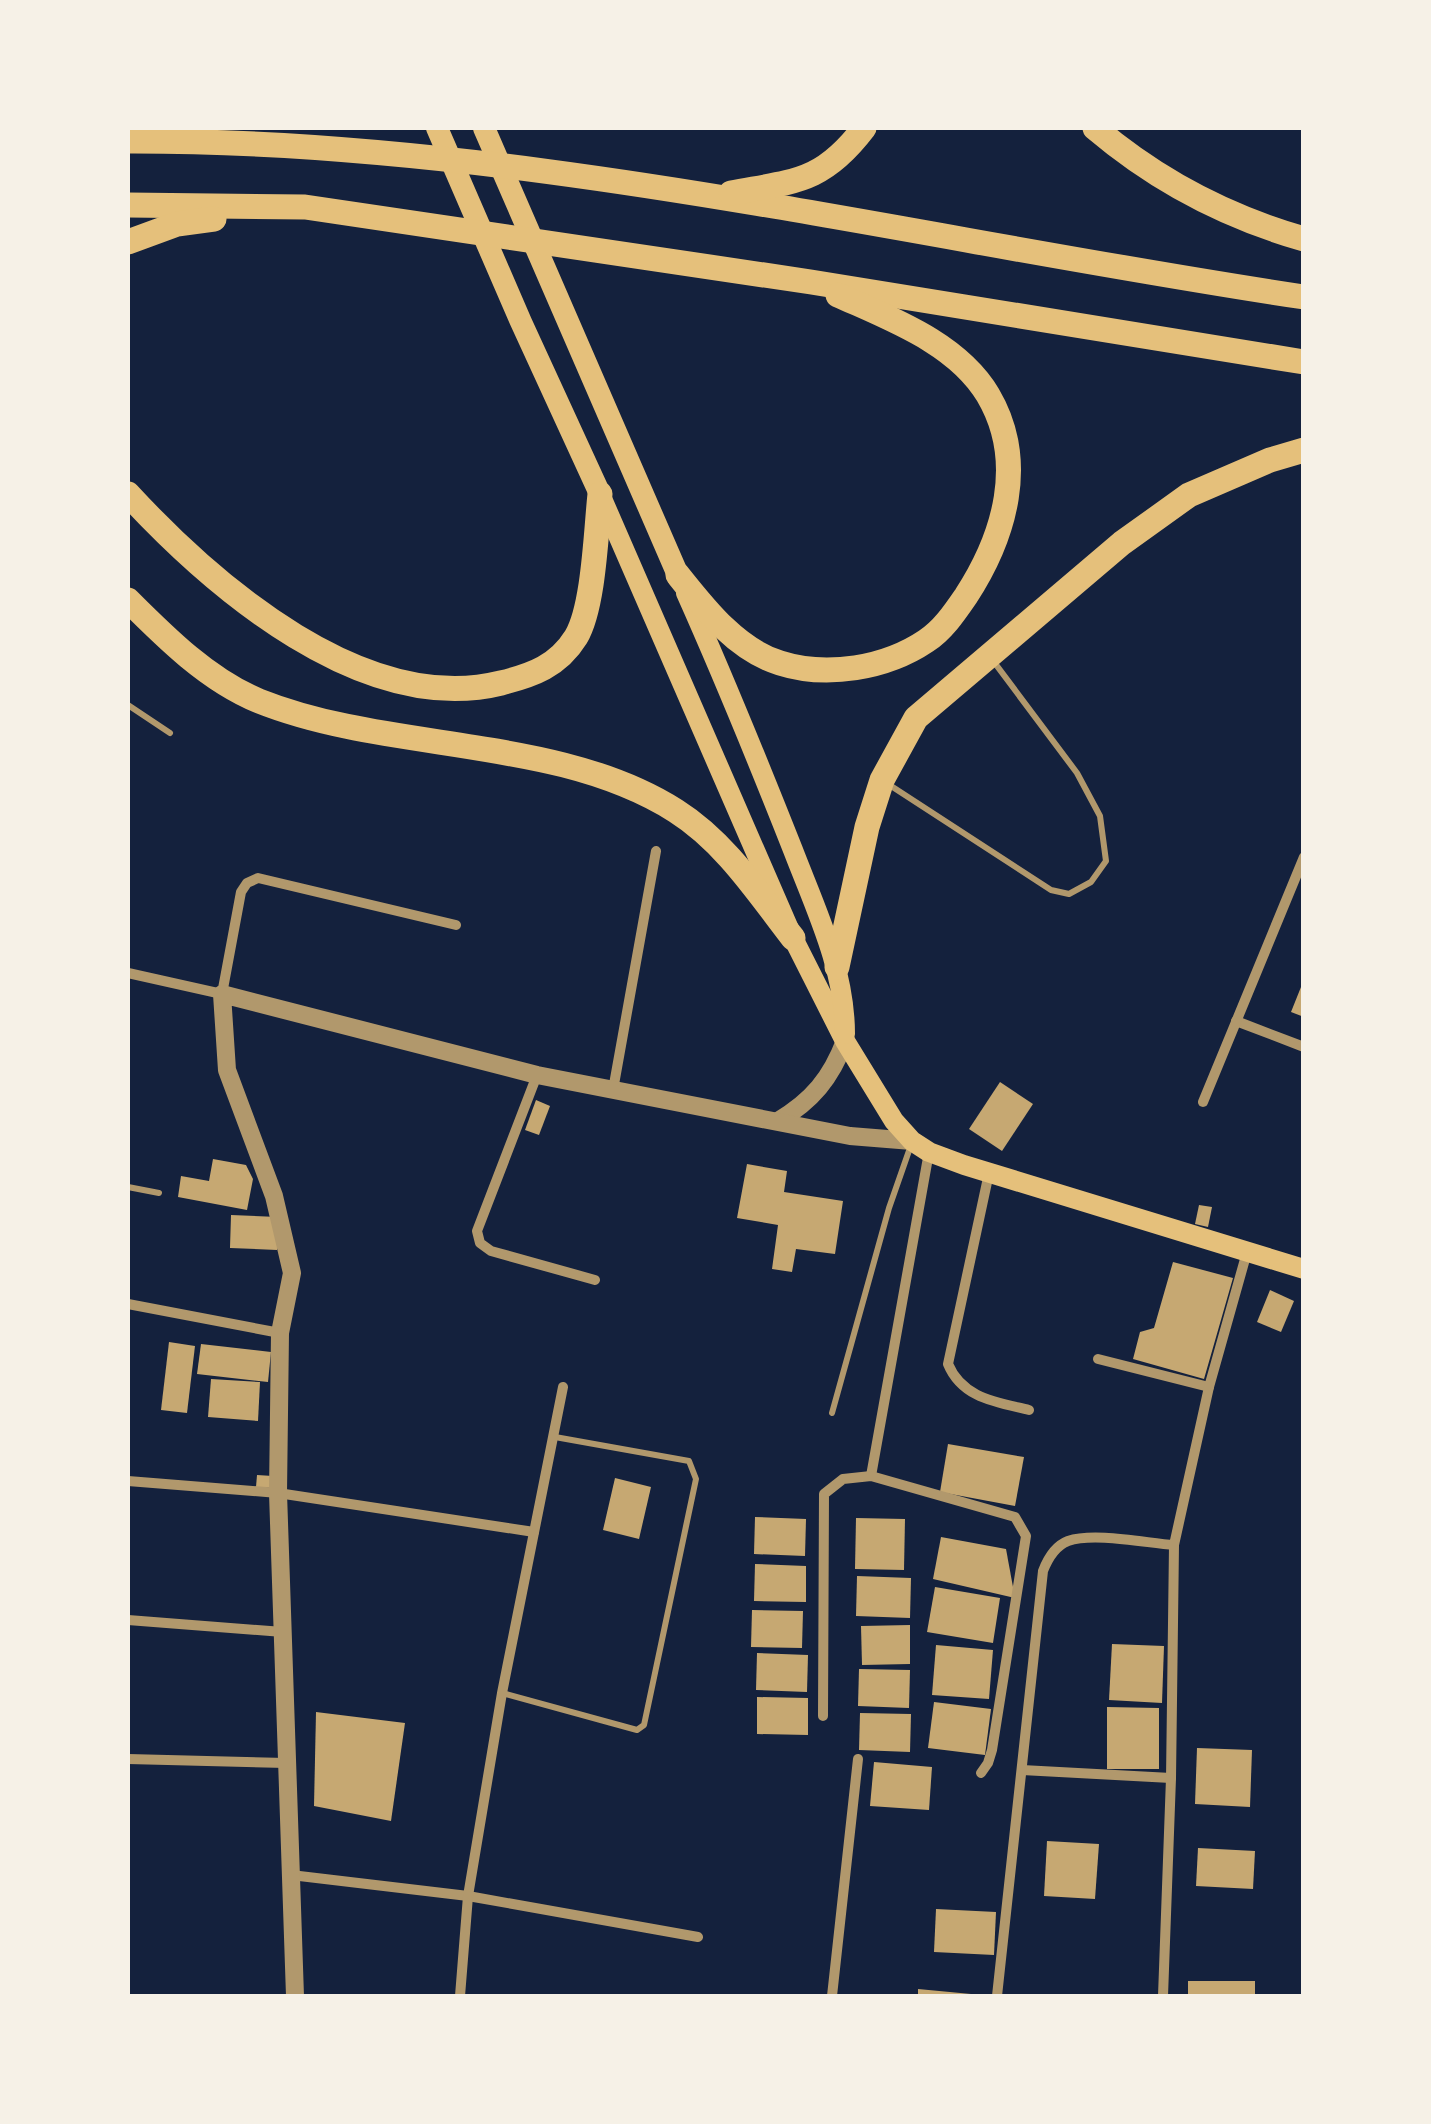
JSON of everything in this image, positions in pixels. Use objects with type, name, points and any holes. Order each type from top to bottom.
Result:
[{"type":"highway","points":[[138,128],[192,140]]},
{"type":"highway","points":[[717,196],[808,178],[836,161],[864,128]]},
{"type":"highway","points":[[1095,128],[1130,158],[1218,208],[1304,239]]},
{"type":"highway","points":[[128,140],[192,140],[419,157],[717,196],[1304,297]]},
{"type":"highway","points":[[128,205],[305,208],[811,282],[1304,362]]},
{"type":"highway","points":[[128,242],[177,224],[305,208]]},
{"type":"highway","points":[[678,575],[708,614],[744,644],[777,663],[816,671],[859,667],[896,658],[928,640],[952,617],[980,576],[998,539],[1006,510],[1008,472],[1004,431],[988,394],[962,362],[934,343],[811,282]]},
{"type":"highway","points":[[836,966],[867,827],[882,780],[916,718],[1122,543],[1189,495],[1270,460],[1304,450]]},
{"type":"highway","points":[[128,494],[161,530],[272,620],[316,650],[357,669],[442,689],[480,688],[534,674],[568,650],[580,632],[586,608],[600,494]]},
{"type":"highway","points":[[128,600],[182,654],[258,700],[354,727],[570,767],[676,810],[711,838],[741,870],[793,938]]},
{"type":"main road","points":[[438,128],[793,938],[845,1041],[894,1121],[921,1147],[988,1173],[1304,1268]]},
{"type":"main road","points":[[484,128],[740,714],[836,966],[845,1005],[845,1041]]},
{"type":"street","points":[[613,1090],[656,851]]},
{"type":"street","points":[[1203,1102],[1304,857]]},
{"type":"street","points":[[295,1996],[278,1493],[280,1332],[292,1273],[274,1196],[227,1070],[222,994],[241,892],[258,878],[456,925]]},
{"type":"street","points":[[128,973],[537,1075],[921,1147],[871,1476]]},
{"type":"street","points":[[1236,1021],[1304,1046]]},
{"type":"street","points":[[778,1121],[801,1108],[817,1092],[834,1069],[845,1041]]},
{"type":"street","points":[[537,1075],[477,1231],[480,1243],[490,1251],[595,1280]]},
{"type":"street","points":[[988,1173],[948,1364],[954,1380],[976,1396],[1028,1410]]},
{"type":"street","points":[[1163,1996],[1174,1545],[1209,1387],[1248,1251]]},
{"type":"street","points":[[128,1304],[280,1332]]},
{"type":"street","points":[[1098,1359],[1209,1387]]},
{"type":"street","points":[[460,1996],[468,1896],[502,1692],[563,1388]]},
{"type":"street","points":[[823,1716],[824,1494],[843,1479],[871,1476],[1015,1517],[1026,1536],[992,1750],[980,1773]]},
{"type":"street","points":[[128,1481],[278,1493],[534,1532]]},
{"type":"street","points":[[997,1996],[1042,1571],[1049,1556],[1065,1542],[1083,1538],[1174,1545]]},
{"type":"street","points":[[128,1620],[283,1632]]},
{"type":"street","points":[[128,1759],[286,1763]]},
{"type":"street","points":[[832,1996],[858,1759]]},
{"type":"street","points":[[1022,1770],[1171,1778]]},
{"type":"street","points":[[290,1875],[468,1896],[698,1937]]},
{"type":"lane","points":[[882,780],[1052,890],[1069,894],[1091,882],[1106,861],[1100,816],[1076,772],[989,656]]},
{"type":"lane","points":[[128,704],[170,733]]},
{"type":"lane","points":[[832,1412],[888,1208],[921,1147]]},
{"type":"lane","points":[[128,1186],[158,1193]]},
{"type":"lane","points":[[502,1692],[637,1730],[644,1725],[696,1479],[690,1461],[555,1436]]},
{"type":"building","points":[[1304,982],[1304,1017],[1291,1012]]},
{"type":"building","points":[[1000,1082],[1033,1104],[1002,1151],[969,1129]]},
{"type":"building","points":[[536,1100],[550,1106],[539,1135],[525,1130]]},
{"type":"building","points":[[213,1159],[246,1165],[253,1179],[247,1210],[178,1197],[181,1176],[209,1181]]},
{"type":"building","points":[[747,1164],[787,1171],[784,1192],[843,1201],[835,1254],[796,1249],[792,1272],[772,1269],[778,1225],[737,1218]]},
{"type":"building","points":[[1199,1205],[1212,1207],[1208,1227],[1195,1224]]},
{"type":"building","points":[[231,1215],[278,1217],[277,1250],[230,1248]]},
{"type":"building","points":[[1173,1262],[1233,1278],[1204,1379],[1133,1359],[1140,1332],[1154,1328]]},
{"type":"building","points":[[1270,1290],[1294,1301],[1281,1332],[1257,1322]]},
{"type":"building","points":[[169,1342],[195,1346],[187,1413],[161,1410]]},
{"type":"building","points":[[201,1344],[271,1352],[268,1382],[197,1374]]},
{"type":"building","points":[[211,1379],[260,1382],[258,1421],[208,1417]]},
{"type":"building","points":[[948,1444],[1024,1457],[1015,1506],[940,1492]]},
{"type":"building","points":[[257,1475],[273,1476],[272,1488],[256,1487]]},
{"type":"building","points":[[615,1478],[651,1487],[639,1539],[603,1530]]},
{"type":"building","points":[[755,1517],[806,1519],[805,1556],[754,1554]]},
{"type":"building","points":[[856,1518],[905,1519],[904,1570],[855,1569]]},
{"type":"building","points":[[941,1537],[1006,1549],[1015,1598],[933,1579]]},
{"type":"building","points":[[755,1564],[806,1566],[806,1602],[754,1601]]},
{"type":"building","points":[[857,1576],[911,1578],[910,1618],[856,1616]]},
{"type":"building","points":[[935,1587],[1000,1598],[993,1643],[927,1632]]},
{"type":"building","points":[[752,1610],[803,1611],[802,1648],[751,1647]]},
{"type":"building","points":[[910,1625],[910,1664],[862,1665],[861,1626]]},
{"type":"building","points":[[1112,1644],[1164,1646],[1162,1703],[1109,1700]]},
{"type":"building","points":[[936,1645],[993,1650],[989,1699],[932,1695]]},
{"type":"building","points":[[757,1653],[808,1655],[807,1692],[756,1690]]},
{"type":"building","points":[[859,1669],[910,1670],[909,1708],[858,1706]]},
{"type":"building","points":[[757,1697],[808,1698],[808,1735],[757,1734]]},
{"type":"building","points":[[934,1702],[991,1709],[985,1755],[928,1748]]},
{"type":"building","points":[[1107,1707],[1159,1708],[1159,1769],[1107,1769]]},
{"type":"building","points":[[316,1712],[405,1723],[391,1821],[314,1806]]},
{"type":"building","points":[[860,1713],[911,1714],[910,1752],[859,1750]]},
{"type":"building","points":[[1197,1748],[1252,1750],[1250,1807],[1195,1804]]},
{"type":"building","points":[[874,1762],[932,1767],[929,1810],[870,1806]]},
{"type":"building","points":[[1047,1841],[1099,1844],[1095,1899],[1044,1896]]},
{"type":"building","points":[[1198,1848],[1255,1851],[1253,1889],[1196,1886]]},
{"type":"building","points":[[936,1909],[996,1912],[994,1955],[934,1952]]},
{"type":"building","points":[[1188,1981],[1255,1981],[1255,1996],[1188,1996]]},
{"type":"building","points":[[918,1989],[971,1994],[971,1996],[918,1996]]}]
